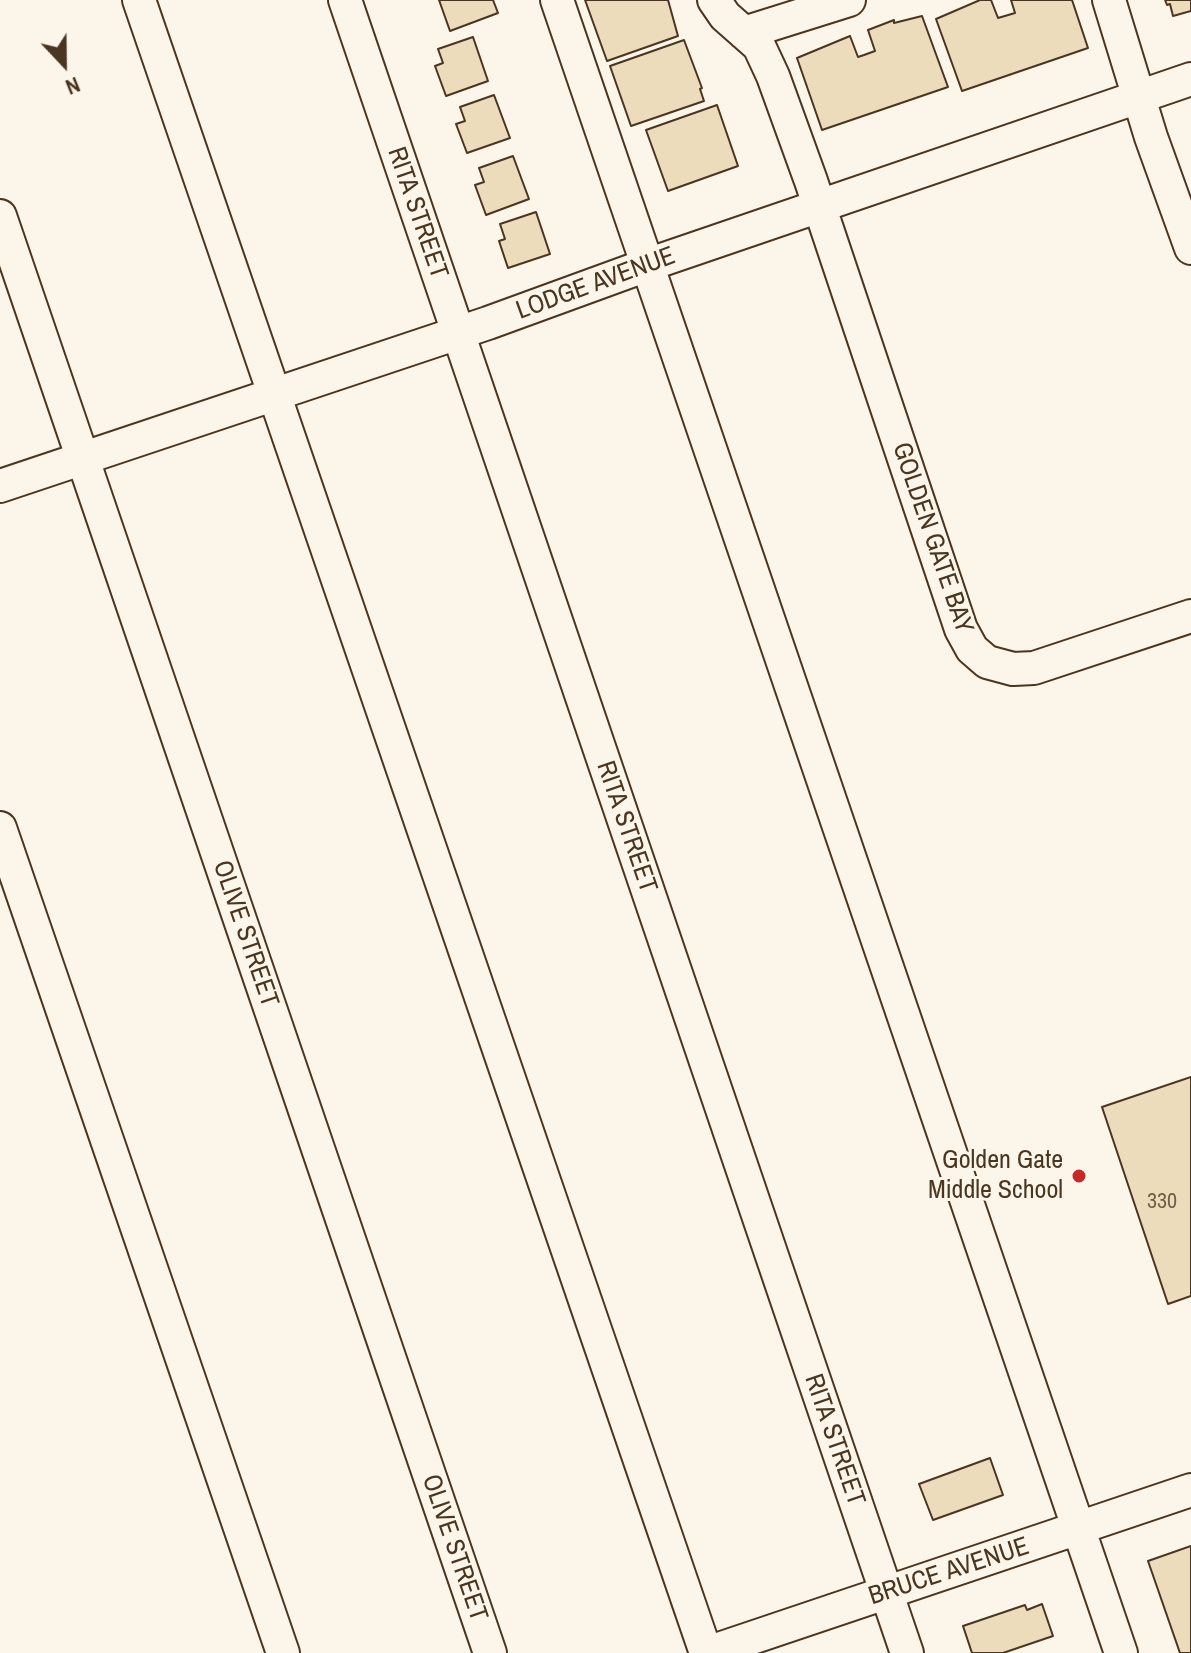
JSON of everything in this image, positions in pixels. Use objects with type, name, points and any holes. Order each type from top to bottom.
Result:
[{"type":"street","points":[[139,0],[707,1653]]},
{"type":"street","name":"RITA STREET","points":[[345,0],[907,1653]]},
{"type":"street","points":[[557,0],[1121,1653]]},
{"type":"street","name":"GOLDEN GATE BAY","points":[[714,0],[725,16],[759,46],[773,76],[820,206],[961,629],[972,649],[987,662],[1013,669],[1034,668],[1191,616]]},
{"type":"street","points":[[744,33],[849,0]]},
{"type":"street","points":[[1109,0],[1133,71],[1138,96],[1191,248]]},
{"type":"street","name":"LODGE AVENUE","points":[[0,486],[458,333],[1191,79]]},
{"type":"street","name":"OLIVE STREET","points":[[0,216],[490,1653]]},
{"type":"street","points":[[0,828],[283,1653]]},
{"type":"street","name":"BRUCE AVENUE","points":[[707,1653],[1191,1490]]},
{"type":"building","points":[[439,0],[493,0],[498,13],[450,31]]},
{"type":"building","points":[[585,0],[668,0],[678,36],[607,61]]},
{"type":"building","points":[[980,0],[991,0],[998,18],[1015,13],[1011,0],[1072,0],[1088,48],[962,91],[936,19]]},
{"type":"building","points":[[1165,0],[1191,0],[1191,11],[1173,16],[1170,4],[1167,5]]},
{"type":"building","points":[[922,16],[948,87],[822,130],[797,58],[850,36],[858,57],[864,55],[875,51],[868,30],[894,20],[894,23]]},
{"type":"building","points":[[473,37],[488,81],[446,96],[435,66],[443,63],[438,49]]},
{"type":"building","points":[[684,40],[704,101],[631,126],[610,66]]},
{"type":"building","points":[[494,95],[510,138],[467,153],[456,124],[465,121],[460,107]]},
{"type":"building","points":[[717,105],[738,166],[668,191],[646,130]]},
{"type":"building","points":[[513,156],[529,199],[486,215],[475,185],[484,182],[479,168]]},
{"type":"building","points":[[536,212],[550,254],[508,268],[499,241],[505,239],[500,224]]},
{"type":"building","points":[[1191,1077],[1191,1296],[1168,1304],[1102,1107]]},
{"type":"building","points":[[990,1458],[1003,1495],[933,1520],[919,1484]]},
{"type":"building","points":[[1191,1546],[1191,1653],[1180,1653],[1148,1561]]},
{"type":"building","points":[[1042,1604],[1053,1636],[1003,1653],[972,1653],[963,1626],[1025,1605],[1027,1610]]},
{"type":"place","name":"Golden Gate Middle School","points":[[1079,1176]]}]
